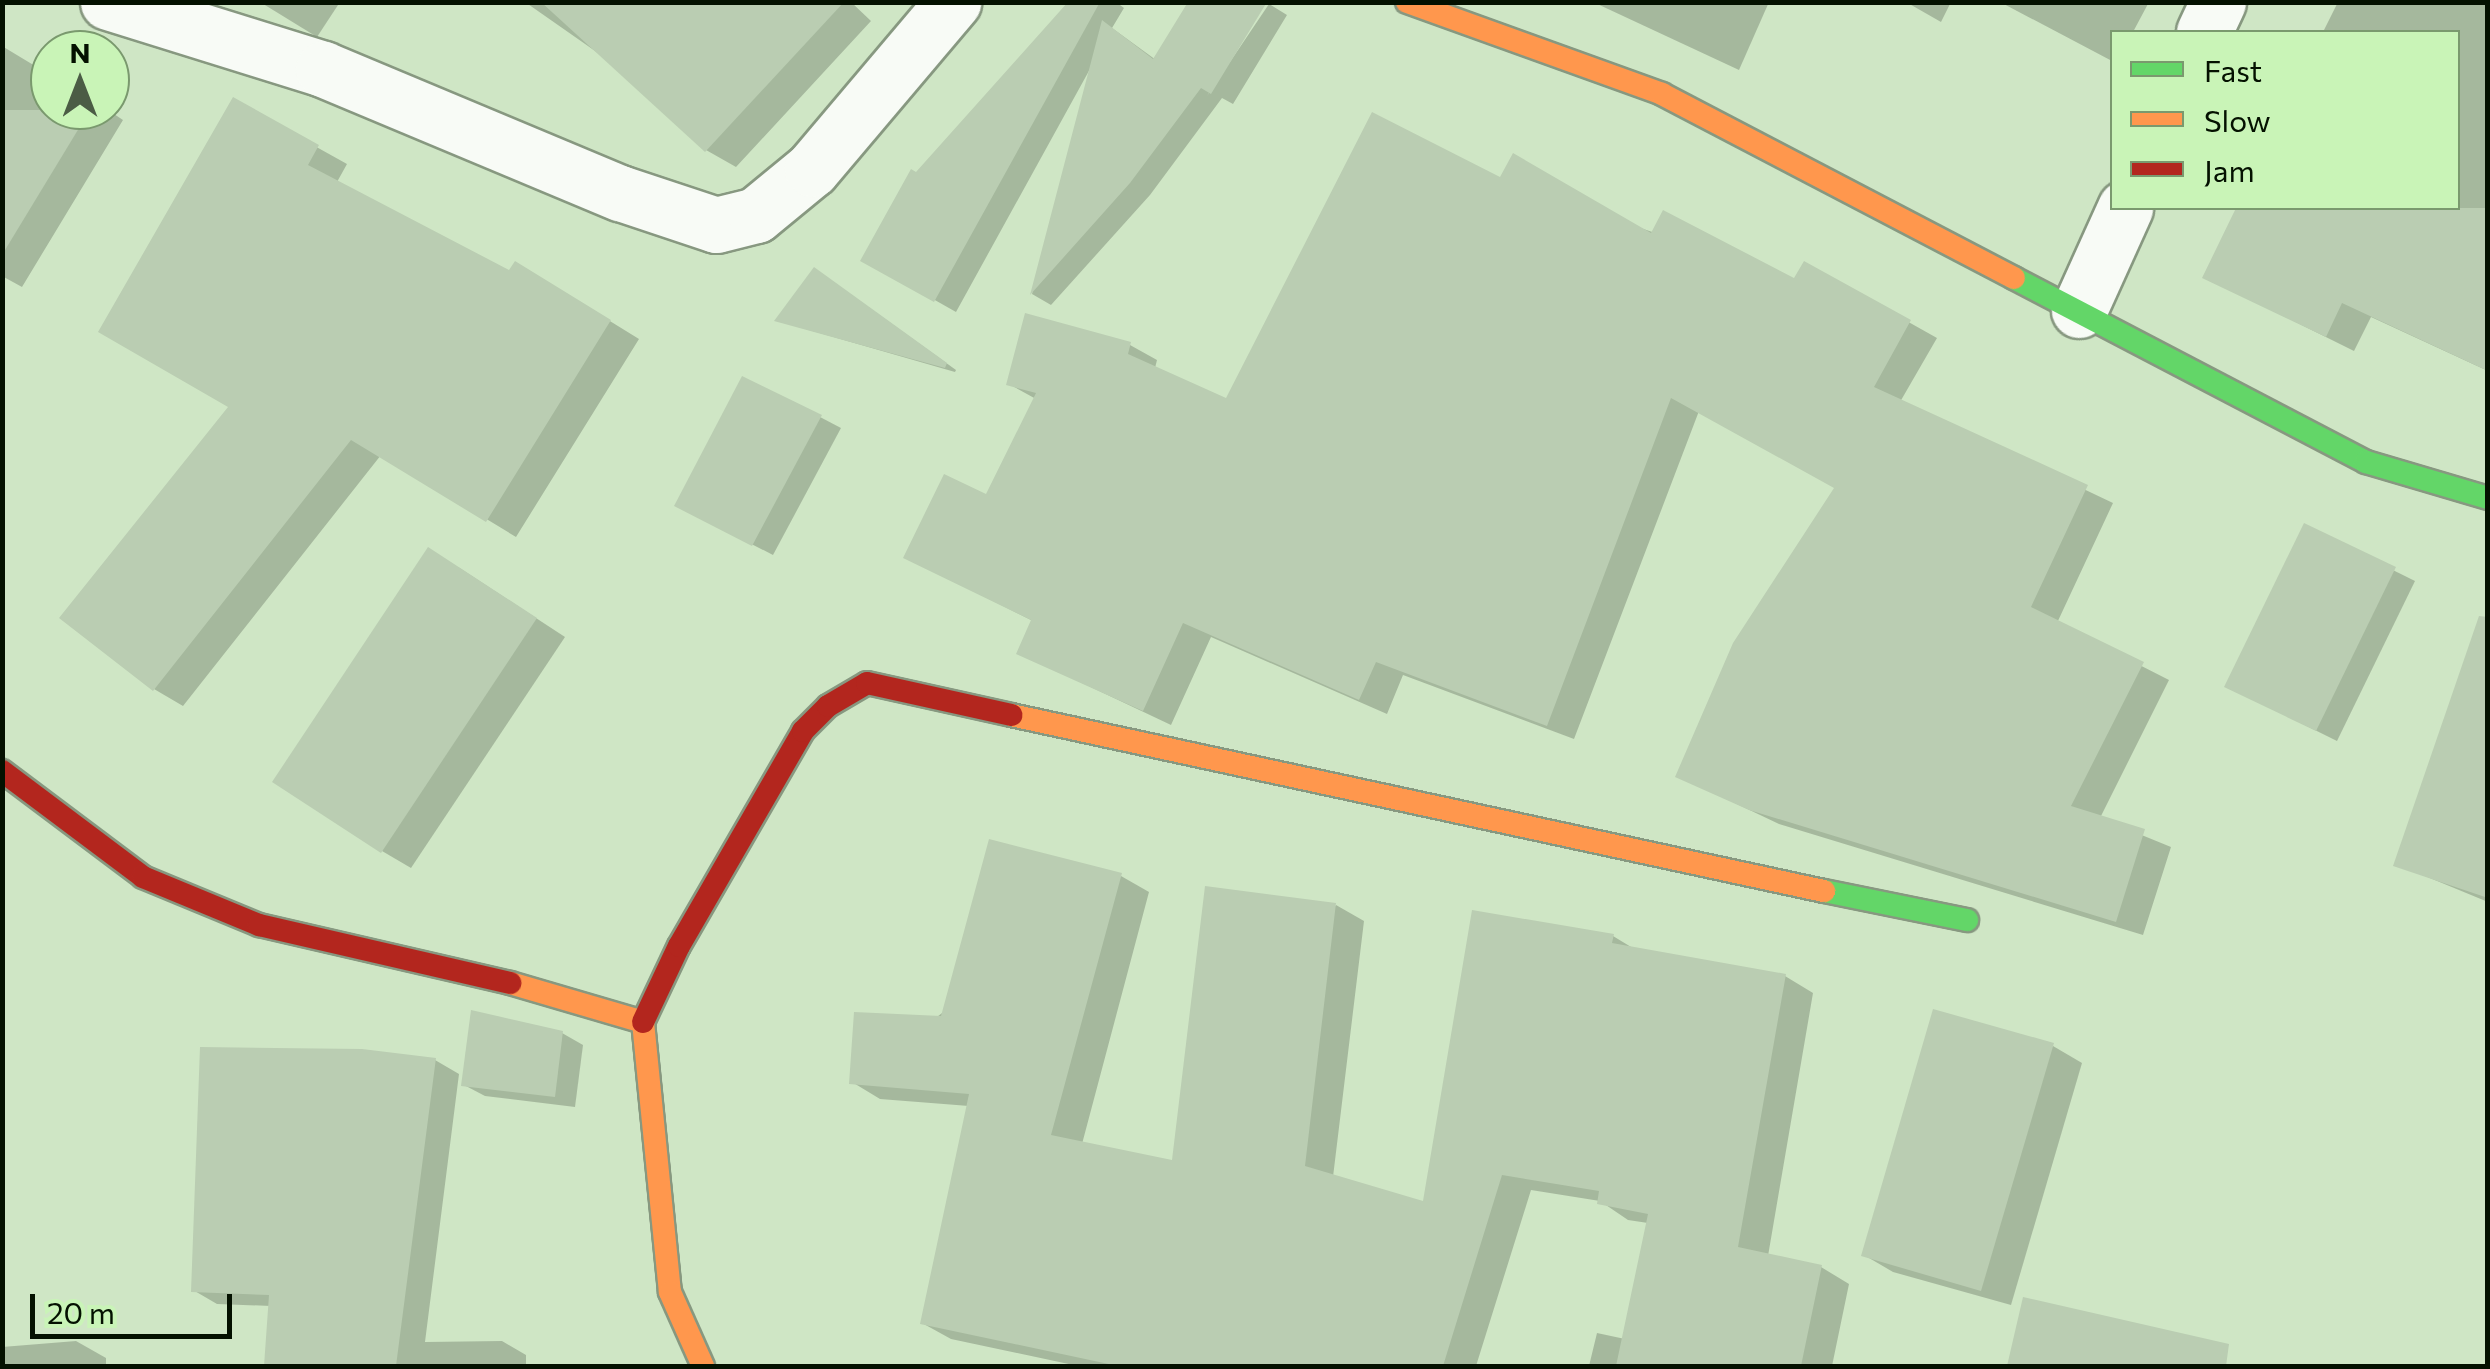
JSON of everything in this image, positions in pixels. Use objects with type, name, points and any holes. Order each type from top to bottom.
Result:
[{"type":"street","points":[[108,2],[323,69],[620,194],[716,225],[756,215],[812,169],[953,2]]},
{"type":"street","points":[[1408,2],[1662,94],[2366,462],[2488,498]]},
{"type":"street","points":[[2205,30],[2218,2]]},
{"type":"street","points":[[2079,310],[2124,210]]},
{"type":"street","points":[[700,1365],[670,1292],[644,1022],[705,900],[803,732],[828,706],[867,683],[1452,815],[1967,920]]},
{"type":"street","points":[[2,771],[143,877],[259,925],[500,980],[644,1022]]},
{"type":"building","points":[[541,2],[844,2],[705,152]]},
{"type":"building","points":[[1068,2],[1100,2],[934,302],[860,261],[911,169],[916,172]]},
{"type":"building","points":[[1188,2],[1267,2],[1211,94],[1201,88],[1130,183],[1030,295],[1102,20],[1153,59]]},
{"type":"building","points":[[233,97],[319,145],[308,165],[509,270],[515,261],[611,320],[486,522],[351,440],[153,691],[59,618],[228,407],[98,332]]},
{"type":"building","points":[[2,110],[30,110],[30,130],[78,130],[2,255]]},
{"type":"building","points":[[1372,112],[1500,177],[1513,153],[1651,233],[1663,210],[1794,278],[1804,261],[1911,320],[1874,387],[2088,485],[2031,607],[2144,662],[2071,806],[2145,829],[2116,922],[1749,810],[1675,777],[1733,643],[1834,488],[1671,398],[1547,726],[1376,662],[1359,700],[1183,623],[1143,711],[1016,654],[1031,620],[903,558],[944,474],[986,494],[1036,393],[1006,385],[1025,313],[1131,342],[1128,354],[1226,398]]},
{"type":"building","points":[[2488,208],[2488,371],[2342,303],[2326,337],[2202,278],[2235,210]]},
{"type":"building","points":[[814,267],[947,363],[945,368],[774,321]]},
{"type":"building","points":[[742,376],[822,415],[752,546],[674,506]]},
{"type":"building","points":[[2304,523],[2396,567],[2316,731],[2224,687]]},
{"type":"building","points":[[428,547],[537,618],[381,853],[272,782]]},
{"type":"building","points":[[2479,616],[2488,617],[2488,898],[2393,866]]},
{"type":"building","points":[[989,839],[1122,873],[1051,1135],[1172,1160],[1205,886],[1336,903],[1305,1166],[1423,1201],[1472,910],[1614,934],[1612,943],[1786,974],[1738,1247],[1822,1265],[1801,1366],[1616,1366],[1648,1214],[1597,1204],[1599,1191],[1502,1175],[1443,1366],[1118,1366],[920,1324],[969,1094],[849,1084],[854,1012],[941,1016]]},
{"type":"building","points":[[1933,1009],[2054,1043],[1981,1291],[1861,1256]]},
{"type":"building","points":[[471,1010],[563,1031],[555,1097],[461,1086]]},
{"type":"building","points":[[200,1047],[362,1049],[436,1058],[396,1366],[264,1366],[269,1295],[191,1292]]},
{"type":"building","points":[[2023,1297],[2229,1344],[2226,1366],[2007,1366]]},
{"type":"traffic: fast","points":[[2014,278],[2366,462],[2488,498]]},
{"type":"traffic: fast","points":[[1824,891],[1967,920]]},
{"type":"traffic: slow","points":[[1407,2],[1662,94],[2014,278]]},
{"type":"traffic: slow","points":[[1011,715],[1824,891]]},
{"type":"traffic: slow","points":[[510,983],[643,1022],[670,1292],[703,1366]]},
{"type":"traffic: jam","points":[[643,1022],[679,946],[803,731],[828,706],[867,683],[1011,715]]},
{"type":"traffic: jam","points":[[2,771],[143,877],[259,925],[510,983]]}]
